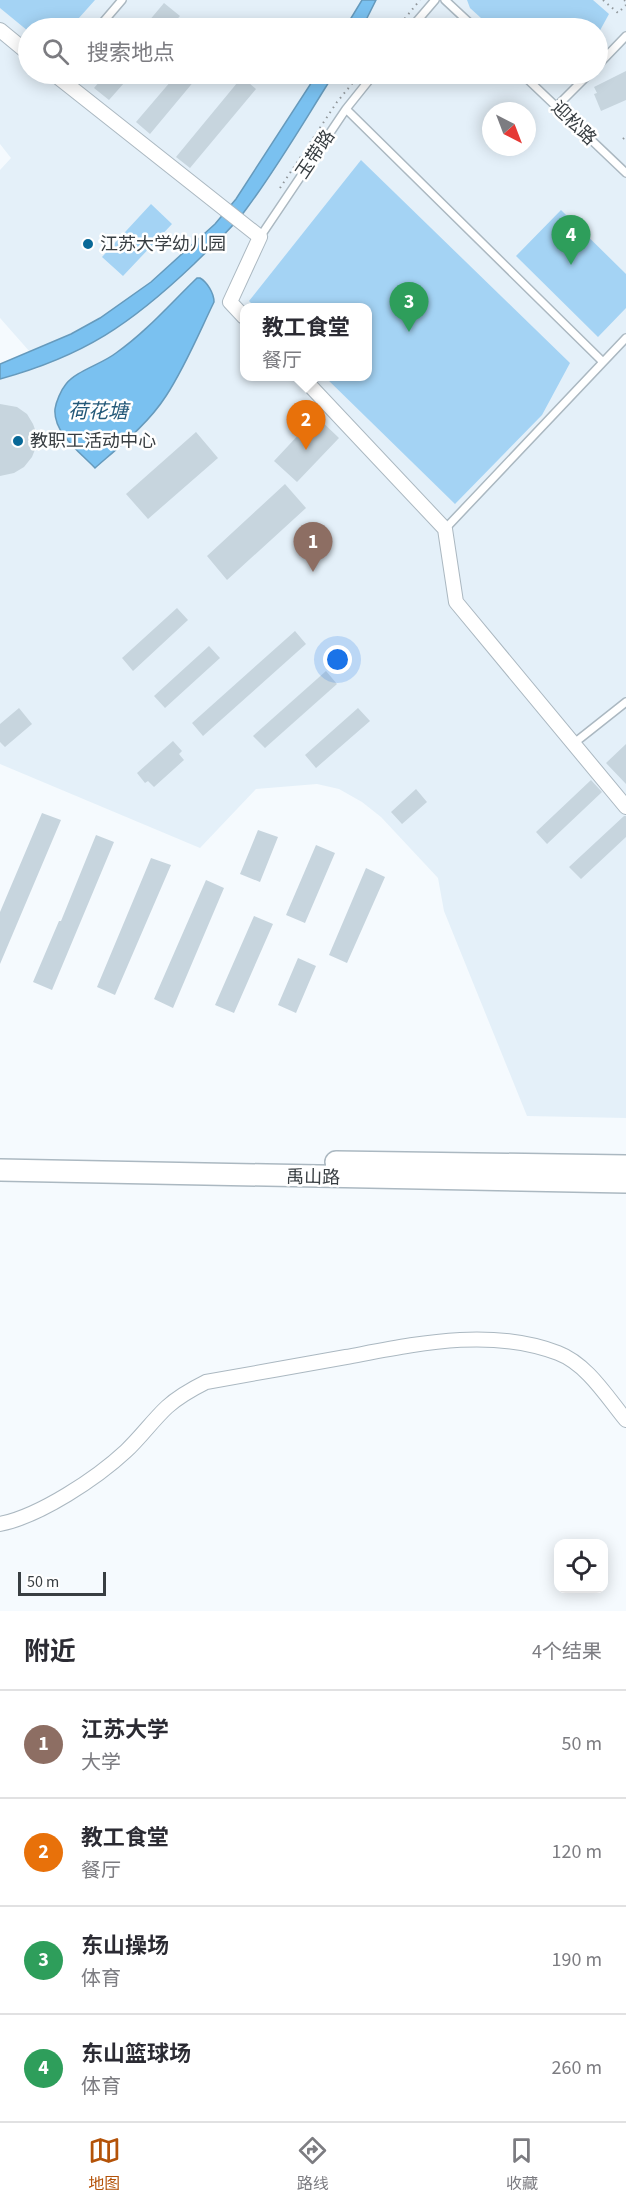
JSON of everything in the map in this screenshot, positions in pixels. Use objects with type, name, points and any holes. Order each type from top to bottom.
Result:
[{"type":"main road","name":"禹山路","points":[[0,1156],[626,1166]]},
{"type":"main road","name":"禹山路","points":[[0,1170],[626,1182]]},
{"type":"street","points":[[0,30],[18,45]]},
{"type":"street","points":[[67,84],[260,237],[231,302],[240,312]]},
{"type":"street","points":[[306,381],[445,530],[456,602],[626,807]]},
{"type":"street","points":[[0,1524],[15,1521],[50,1505],[83,1484],[124,1453],[167,1407],[206,1382],[399,1347],[454,1339],[493,1339],[560,1354],[590,1375],[626,1420]]},
{"type":"lane","points":[[107,18],[122,0]]},
{"type":"lane","points":[[420,18],[435,0]]},
{"type":"lane","points":[[445,0],[464,18]]},
{"type":"lane","points":[[608,54],[626,36]]},
{"type":"lane","name":"玉带路","points":[[260,237],[345,109],[366,84]]},
{"type":"lane","name":"迎松路","points":[[533,84],[626,173]]},
{"type":"lane","points":[[557,106],[579,84]]},
{"type":"lane","points":[[345,109],[603,362]]},
{"type":"lane","points":[[445,530],[626,338]]},
{"type":"lane","points":[[573,744],[626,702]]},
{"type":"path","points":[[405,18],[420,0]]},
{"type":"path","points":[[603,0],[618,13],[625,2]]},
{"type":"path","points":[[623,8],[626,11]]},
{"type":"path","points":[[280,188],[337,102],[352,84]]},
{"type":"path","points":[[623,139],[626,136]]},
{"type":"shaded area","points":[[0,0],[626,0],[626,1118],[527,1116],[444,911],[438,878],[381,817],[362,802],[339,789],[317,784],[256,789],[200,848],[0,764],[0,379],[39,368],[30,352],[0,318],[0,170],[11,158],[0,144]]},
{"type":"shaded area","points":[[0,0],[95,0],[79,18],[18,18],[18,23],[0,8]]},
{"type":"shaded area","points":[[467,0],[593,0],[609,14],[607,18],[481,18],[470,8]]},
{"type":"shaded area","points":[[361,160],[570,363],[542,415],[455,504],[329,381],[372,381],[372,303],[251,303],[249,301]]},
{"type":"shaded area","points":[[151,204],[172,224],[123,276],[102,257]]},
{"type":"shaded area","points":[[561,210],[626,274],[626,308],[598,337],[516,256]]},
{"type":"water","points":[[362,0],[376,0],[367,18],[351,18]]},
{"type":"water","points":[[311,84],[328,84],[259,192],[241,216],[171,285],[127,321],[82,348],[57,360],[0,379],[0,364],[71,334],[100,318],[151,282],[215,224],[236,199]]},
{"type":"water","name":"荷花塘","points":[[197,278],[208,285],[214,302],[192,350],[166,396],[151,416],[95,468],[69,442],[58,426],[55,409],[62,389],[70,379],[127,345]]},
{"type":"building","points":[[164,3],[180,16],[178,18],[151,18]]},
{"type":"building","points":[[626,71],[626,100],[601,111],[594,94],[597,93],[594,87],[608,84],[608,80]]},
{"type":"building","points":[[97,84],[123,84],[109,100],[94,88]]},
{"type":"building","points":[[168,84],[192,84],[150,134],[136,122]]},
{"type":"building","points":[[236,84],[250,84],[256,89],[190,168],[176,157]]},
{"type":"building","name":"教职工活动中心","points":[[0,404],[17,407],[27,414],[37,435],[32,457],[24,467],[14,473],[0,476]]},
{"type":"building","points":[[316,416],[339,438],[297,482],[274,461]]},
{"type":"building","points":[[196,432],[218,458],[148,519],[126,494]]},
{"type":"building","points":[[285,484],[306,508],[227,580],[207,556]]},
{"type":"building","points":[[177,608],[188,620],[133,671],[122,658]]},
{"type":"building","points":[[295,631],[306,644],[203,736],[192,723]]},
{"type":"building","points":[[209,646],[220,658],[165,708],[154,696]]},
{"type":"building","points":[[326,671],[337,684],[265,748],[253,736]]},
{"type":"building","points":[[19,708],[32,724],[5,747],[0,742],[0,724]]},
{"type":"building","points":[[358,708],[370,721],[316,768],[305,755]]},
{"type":"building","points":[[173,741],[182,751],[179,754],[184,760],[154,787],[148,781],[145,783],[137,773]]},
{"type":"building","points":[[626,744],[626,784],[606,763]]},
{"type":"building","points":[[591,780],[602,792],[547,844],[536,832]]},
{"type":"building","points":[[416,789],[427,802],[402,824],[391,812]]},
{"type":"building","points":[[42,813],[61,820],[0,964],[0,912]]},
{"type":"building","points":[[626,816],[626,837],[581,879],[569,867]]},
{"type":"building","points":[[258,830],[278,837],[260,882],[240,874]]},
{"type":"building","points":[[96,835],[114,842],[52,990],[33,982]]},
{"type":"building","points":[[316,845],[335,853],[305,923],[286,915]]},
{"type":"building","points":[[151,858],[171,865],[115,995],[97,987]]},
{"type":"building","points":[[366,868],[385,877],[347,963],[329,955]]},
{"type":"building","points":[[206,880],[224,888],[173,1008],[154,999]]},
{"type":"building","points":[[254,916],[273,924],[234,1013],[215,1005]]},
{"type":"building","points":[[298,958],[316,966],[296,1013],[278,1005]]},
{"type":"place","name":"江苏大学幼儿园","points":[[88,244]]},
{"type":"place","name":"东山篮球场","points":[[571,265]]},
{"type":"place","name":"东山操场","points":[[409,332]]},
{"type":"place","name":"教职工活动中心","points":[[18,441]]},
{"type":"place","name":"教工食堂","points":[[306,450]]},
{"type":"place","name":"江苏大学","points":[[313,572]]}]
